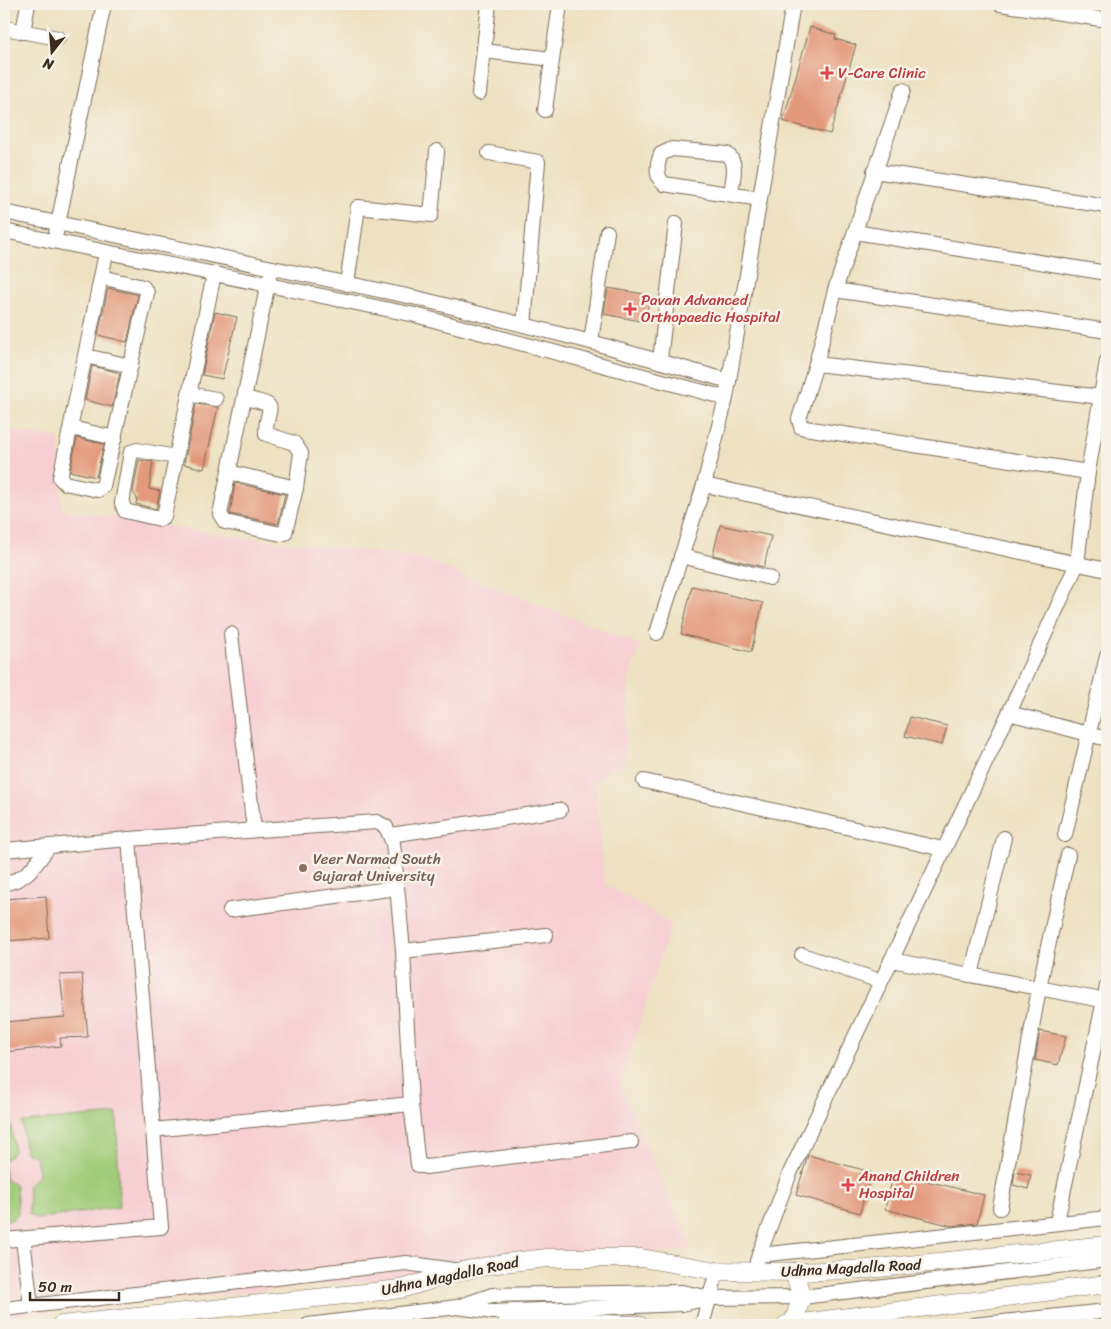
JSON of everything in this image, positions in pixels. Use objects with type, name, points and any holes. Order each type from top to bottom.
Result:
[{"type":"main road","name":"Udhna Magdalla Road","points":[[61,1325],[401,1289],[461,1271],[521,1261],[600,1256],[641,1258],[717,1271],[751,1273],[794,1272],[868,1269],[1107,1245]]},
{"type":"main road","points":[[789,1325],[802,1297],[794,1272]]},
{"type":"main road","points":[[789,1325],[1107,1284]]},
{"type":"main road","points":[[506,1325],[540,1322],[639,1325]]},
{"type":"street","points":[[23,32],[28,4]]},
{"type":"street","points":[[54,242],[104,4]]},
{"type":"street","points":[[479,93],[489,4]]},
{"type":"street","points":[[544,110],[560,4]]},
{"type":"street","points":[[657,633],[704,485],[726,398],[793,4]]},
{"type":"street","points":[[1000,4],[1107,20]]},
{"type":"street","points":[[4,28],[58,38]]},
{"type":"street","points":[[484,51],[552,59]]},
{"type":"street","points":[[903,90],[835,290],[816,364],[799,419],[801,426],[1088,472]]},
{"type":"street","points":[[730,194],[734,165],[733,158],[727,154],[672,149],[661,154],[657,172],[659,179],[664,184],[760,199]]},
{"type":"street","points":[[347,284],[358,207],[430,215],[437,151]]},
{"type":"street","points":[[489,153],[538,162],[524,325]]},
{"type":"street","points":[[874,171],[1107,206]]},
{"type":"street","points":[[4,212],[271,270],[347,284],[524,325],[660,360],[729,381]]},
{"type":"street","points":[[660,360],[676,224]]},
{"type":"street","points":[[4,230],[106,253],[415,315],[726,398]]},
{"type":"street","points":[[591,342],[607,232]]},
{"type":"street","points":[[855,232],[1107,273]]},
{"type":"street","points":[[101,277],[143,287],[146,290],[104,486],[98,490],[62,482],[60,478],[71,428],[85,356],[101,277],[106,253]]},
{"type":"street","points":[[244,398],[265,402],[270,405],[271,410],[266,434],[294,443],[301,453],[296,488],[285,533],[225,522],[220,514],[267,286],[271,270]]},
{"type":"street","points":[[176,457],[137,450],[131,452],[122,504],[126,511],[162,518],[176,457],[214,274]]},
{"type":"street","points":[[835,290],[1107,332]]},
{"type":"street","points":[[85,356],[131,366]]},
{"type":"street","points":[[751,1273],[790,1173],[1009,713],[1077,564],[1088,472],[1101,434],[1102,398],[1107,361]]},
{"type":"street","points":[[816,364],[1102,398]]},
{"type":"street","points":[[189,394],[216,399]]},
{"type":"street","points":[[71,428],[115,438]]},
{"type":"street","points":[[229,472],[296,488]]},
{"type":"street","points":[[704,485],[1107,570]]},
{"type":"street","points":[[681,556],[770,578]]},
{"type":"street","points":[[231,634],[254,830]]},
{"type":"street","points":[[1065,835],[1107,656]]},
{"type":"street","points":[[1009,713],[1107,739]]},
{"type":"street","points":[[644,781],[943,849]]},
{"type":"street","points":[[390,835],[560,810]]},
{"type":"street","points":[[4,850],[368,821],[377,822],[386,828],[390,835],[397,888],[403,951],[416,1162],[422,1168],[631,1142]]},
{"type":"street","points":[[971,975],[1004,838]]},
{"type":"street","points":[[4,1240],[162,1226],[129,839]]},
{"type":"street","points":[[4,883],[13,882],[34,869],[49,846]]},
{"type":"street","points":[[1000,1208],[1040,988],[1068,855]]},
{"type":"street","points":[[230,910],[397,888]]},
{"type":"street","points":[[403,951],[546,935]]},
{"type":"street","points":[[802,955],[880,981]]},
{"type":"street","points":[[891,960],[1106,1001]]},
{"type":"street","points":[[1057,1222],[1106,1001],[1107,986]]},
{"type":"street","points":[[154,1130],[411,1104]]},
{"type":"street","points":[[759,1254],[1107,1218]]},
{"type":"street","points":[[23,1238],[31,1306]]},
{"type":"street","points":[[308,1325],[457,1307],[492,1295],[682,1292],[710,1298],[802,1297],[1107,1260]]},
{"type":"street","points":[[4,1309],[406,1263],[461,1271]]},
{"type":"street","points":[[702,1325],[717,1271]]},
{"type":"street","points":[[972,1325],[1107,1311]]},
{"type":"shaded area","name":"Veer Narmad South Gujarat University","points":[[4,430],[59,438],[62,509],[220,535],[418,557],[641,645],[629,676],[625,761],[596,780],[601,852],[605,884],[671,924],[620,1085],[692,1249],[4,1316]]},
{"type":"green space","points":[[117,1114],[119,1207],[37,1219],[29,1214],[28,1185],[38,1175],[36,1157],[25,1152],[22,1122]]},
{"type":"green space","points":[[4,1123],[11,1123],[14,1152],[4,1161]]},
{"type":"green space","points":[[4,1167],[6,1180],[16,1185],[18,1214],[12,1220],[4,1220]]},
{"type":"building","points":[[810,27],[836,35],[835,39],[856,45],[830,134],[783,121]]},
{"type":"building","points":[[108,288],[138,295],[127,342],[98,335]]},
{"type":"building","points":[[608,288],[650,295],[645,322],[604,314]]},
{"type":"building","points":[[215,312],[237,317],[222,379],[202,375]]},
{"type":"building","points":[[92,366],[120,373],[112,407],[85,400]]},
{"type":"building","points":[[196,404],[218,407],[204,469],[184,464]]},
{"type":"building","points":[[77,438],[104,444],[96,477],[70,471]]},
{"type":"building","points":[[139,460],[153,462],[149,489],[160,491],[156,509],[136,504],[137,498],[133,492]]},
{"type":"building","points":[[235,483],[285,494],[278,524],[230,514]]},
{"type":"building","points":[[720,525],[771,536],[764,567],[713,555]]},
{"type":"building","points":[[692,586],[763,603],[751,652],[681,634]]},
{"type":"building","points":[[910,717],[947,726],[942,745],[905,736]]},
{"type":"building","points":[[46,896],[49,938],[4,941],[4,899]]},
{"type":"building","points":[[82,974],[88,1037],[60,1038],[61,1046],[4,1052],[4,1022],[65,1017],[60,975]]},
{"type":"building","points":[[1040,1031],[1066,1036],[1058,1065],[1035,1060]]},
{"type":"building","points":[[808,1155],[871,1172],[860,1213],[796,1195]]},
{"type":"building","points":[[1015,1172],[1031,1175],[1028,1189],[1013,1185]]},
{"type":"building","points":[[894,1173],[984,1195],[977,1223],[952,1226],[885,1209]]},
{"type":"place","name":"V-Care Clinic","points":[[827,73]]},
{"type":"place","name":"Pavan Advanced Orthopaedic Hospital","points":[[630,309]]},
{"type":"place","name":"Veer Narmad South Gujarat University","points":[[303,868]]},
{"type":"place","name":"Anand Children Hospital","points":[[848,1185]]}]
